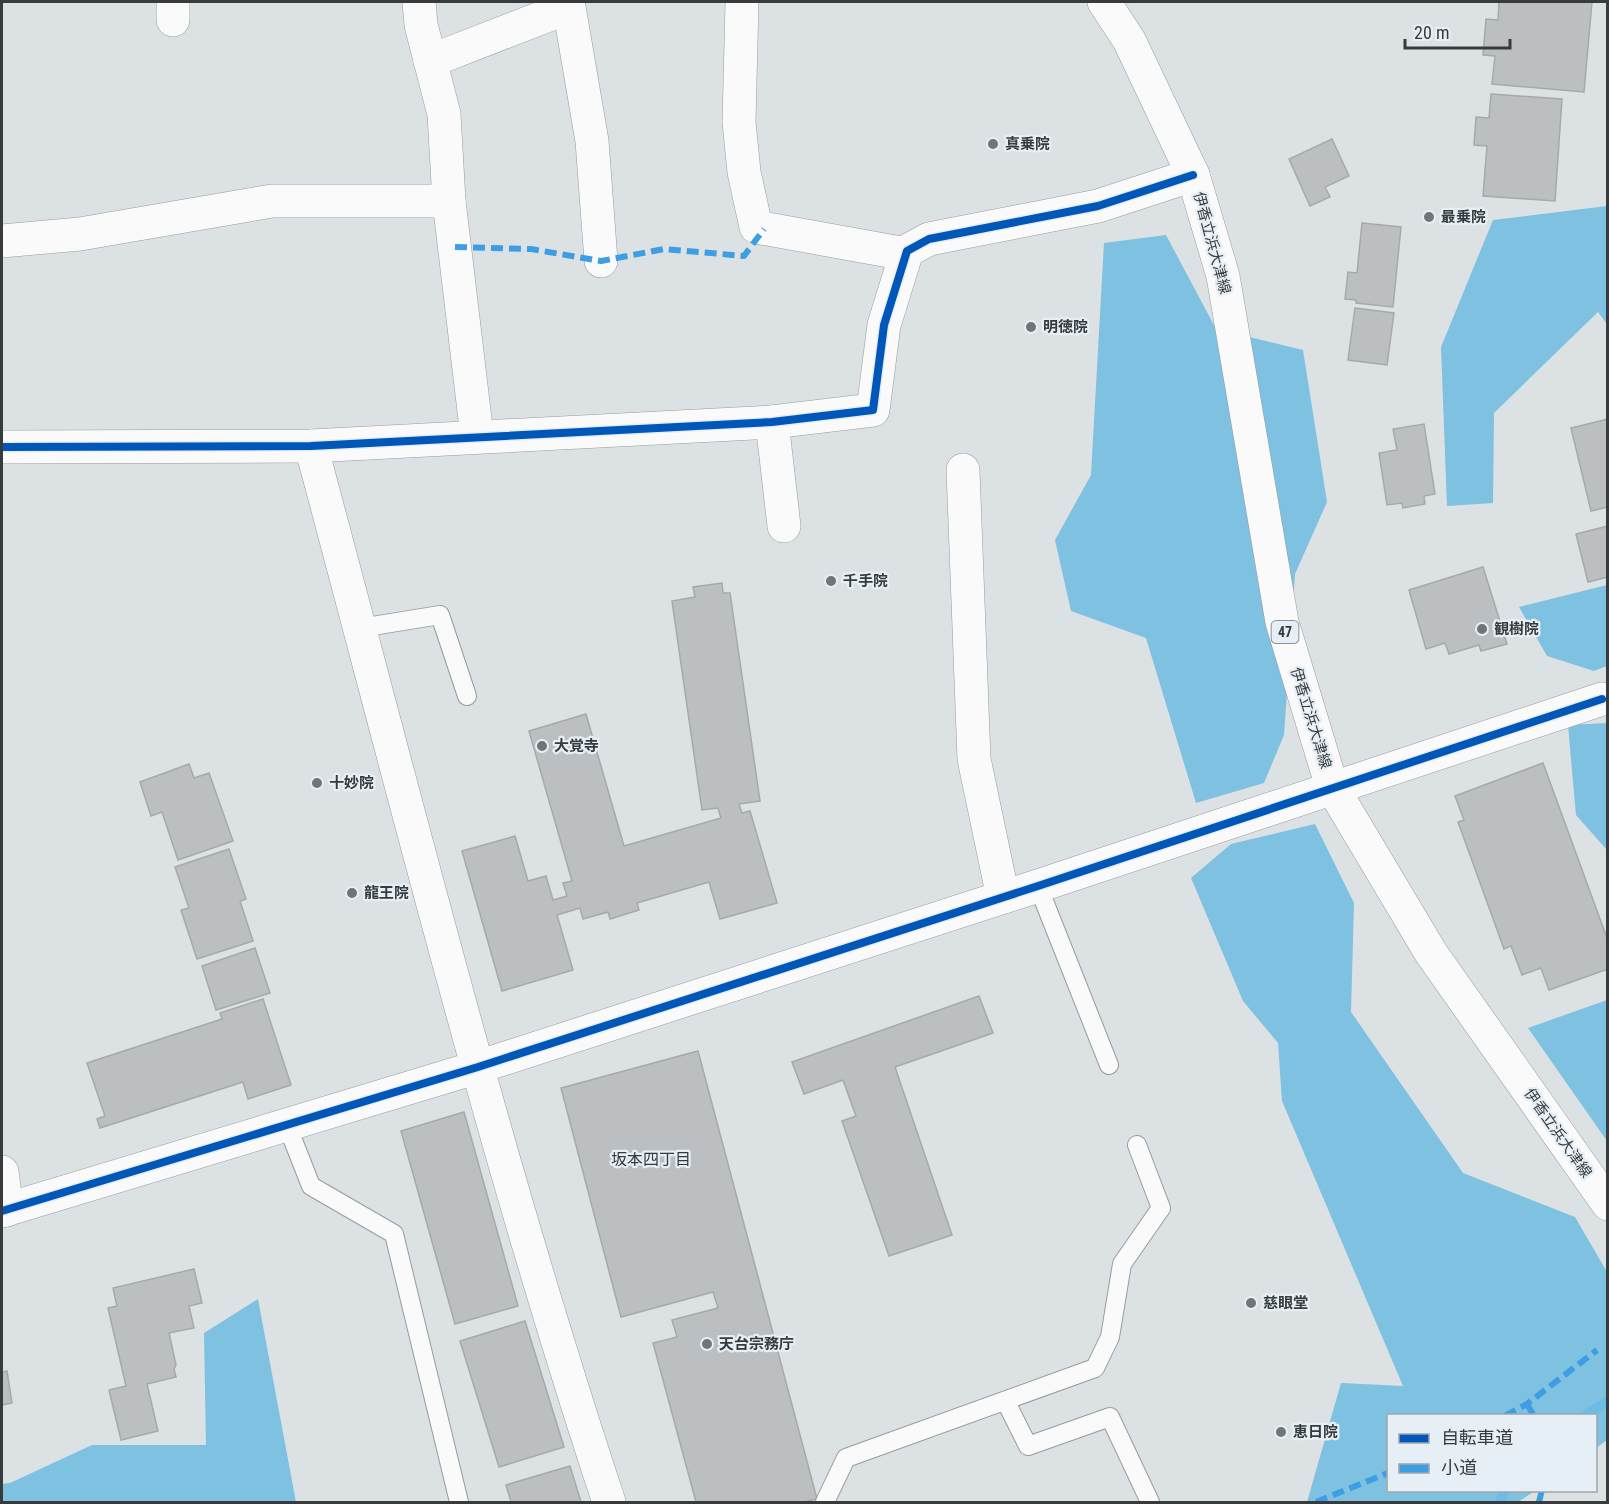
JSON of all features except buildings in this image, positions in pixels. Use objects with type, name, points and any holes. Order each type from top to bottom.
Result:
[{"type":"street","points":[[419,2],[421,25],[444,114],[449,201],[477,436]]},
{"type":"street","points":[[742,2],[739,122],[744,172],[756,227],[906,254]]},
{"type":"street","name":"伊香立浜大津線","points":[[1104,2],[1129,40],[1193,175],[1223,276],[1282,622],[1332,787],[1431,953],[1608,1204]]},
{"type":"street","points":[[430,61],[569,7],[592,141],[601,261]]},
{"type":"street","points":[[2,447],[311,446],[772,422],[873,410],[884,325],[906,254],[928,239],[1098,206],[1193,175]]},
{"type":"street","points":[[2,241],[80,234],[272,201],[449,201]]},
{"type":"street","points":[[772,422],[784,526]]},
{"type":"street","points":[[311,446],[478,1067],[580,1414],[609,1503]]},
{"type":"street","points":[[963,470],[974,759],[1004,897]]},
{"type":"street","points":[[2,1172],[4,1210],[478,1067],[1038,886],[1602,699]]},
{"type":"lane","points":[[360,628],[440,615],[467,696]]},
{"type":"lane","points":[[1038,886],[1108,1065]]},
{"type":"lane","points":[[287,1125],[311,1186],[394,1234],[459,1503]]},
{"type":"lane","points":[[825,1503],[846,1458],[1095,1368],[1110,1337],[1122,1264],[1161,1208],[1137,1145]]},
{"type":"lane","points":[[1006,1402],[1028,1446],[1110,1417],[1150,1503]]},
{"type":"shaded area","points":[[1607,206],[1607,324],[1598,312],[1494,413],[1493,503],[1447,506],[1441,347],[1493,220]]},
{"type":"shaded area","points":[[1166,235],[1216,329],[1303,350],[1327,502],[1295,574],[1284,735],[1264,783],[1196,803],[1146,638],[1071,611],[1055,540],[1091,475],[1104,243]]},
{"type":"shaded area","points":[[1607,585],[1607,666],[1594,671],[1547,656],[1519,607]]},
{"type":"shaded area","points":[[1607,723],[1607,850],[1576,815],[1568,725]]},
{"type":"shaded area","points":[[1315,824],[1354,903],[1351,1012],[1463,1173],[1575,1217],[1607,1272],[1607,1440],[1597,1447],[1597,1414],[1387,1414],[1387,1492],[1533,1492],[1518,1502],[1307,1502],[1341,1383],[1403,1386],[1282,1101],[1278,1043],[1243,1001],[1191,878],[1231,844]]},
{"type":"shaded area","points":[[1608,1000],[1607,1141],[1528,1028]]},
{"type":"shaded area","points":[[258,1299],[296,1502],[2,1502],[2,1484],[10,1483],[92,1445],[206,1445],[204,1333]]},
{"type":"waterway","points":[[1588,1414],[1608,1401]]},
{"type":"waterway","points":[[1500,1502],[1504,1492]]},
{"type":"marked path","points":[[455,247],[531,249],[601,261],[664,249],[744,256],[764,229]]},
{"type":"marked path","points":[[1509,1414],[1527,1404],[1597,1350]]},
{"type":"marked path","points":[[1527,1404],[1533,1414]]},
{"type":"marked path","points":[[1316,1502],[1387,1473]]},
{"type":"marked path","points":[[1539,1502],[1542,1492]]},
{"type":"cycle path","points":[[2,447],[311,446],[772,422],[873,410],[884,325],[907,251],[929,239],[1098,206],[1193,175]]},
{"type":"cycle path","points":[[2,1211],[478,1067],[1038,886],[1602,699]]},
{"type":"place","name":"真乗院","points":[[993,144]]},
{"type":"place","name":"最乗院","points":[[1429,217]]},
{"type":"place","name":"明徳院","points":[[1031,327]]},
{"type":"place","name":"千手院","points":[[831,581]]},
{"type":"place","name":"観樹院","points":[[1482,629]]},
{"type":"place","name":"大覚寺","points":[[542,746]]},
{"type":"place","name":"十妙院","points":[[317,783]]},
{"type":"place","name":"龍王院","points":[[352,893]]},
{"type":"place","name":"慈眼堂","points":[[1251,1303]]},
{"type":"place","name":"天台宗務庁","points":[[707,1344]]},
{"type":"place","name":"恵日院","points":[[1281,1432]]},
{"type":"district","name":"坂本四丁目","points":[[651,1159]]}]
